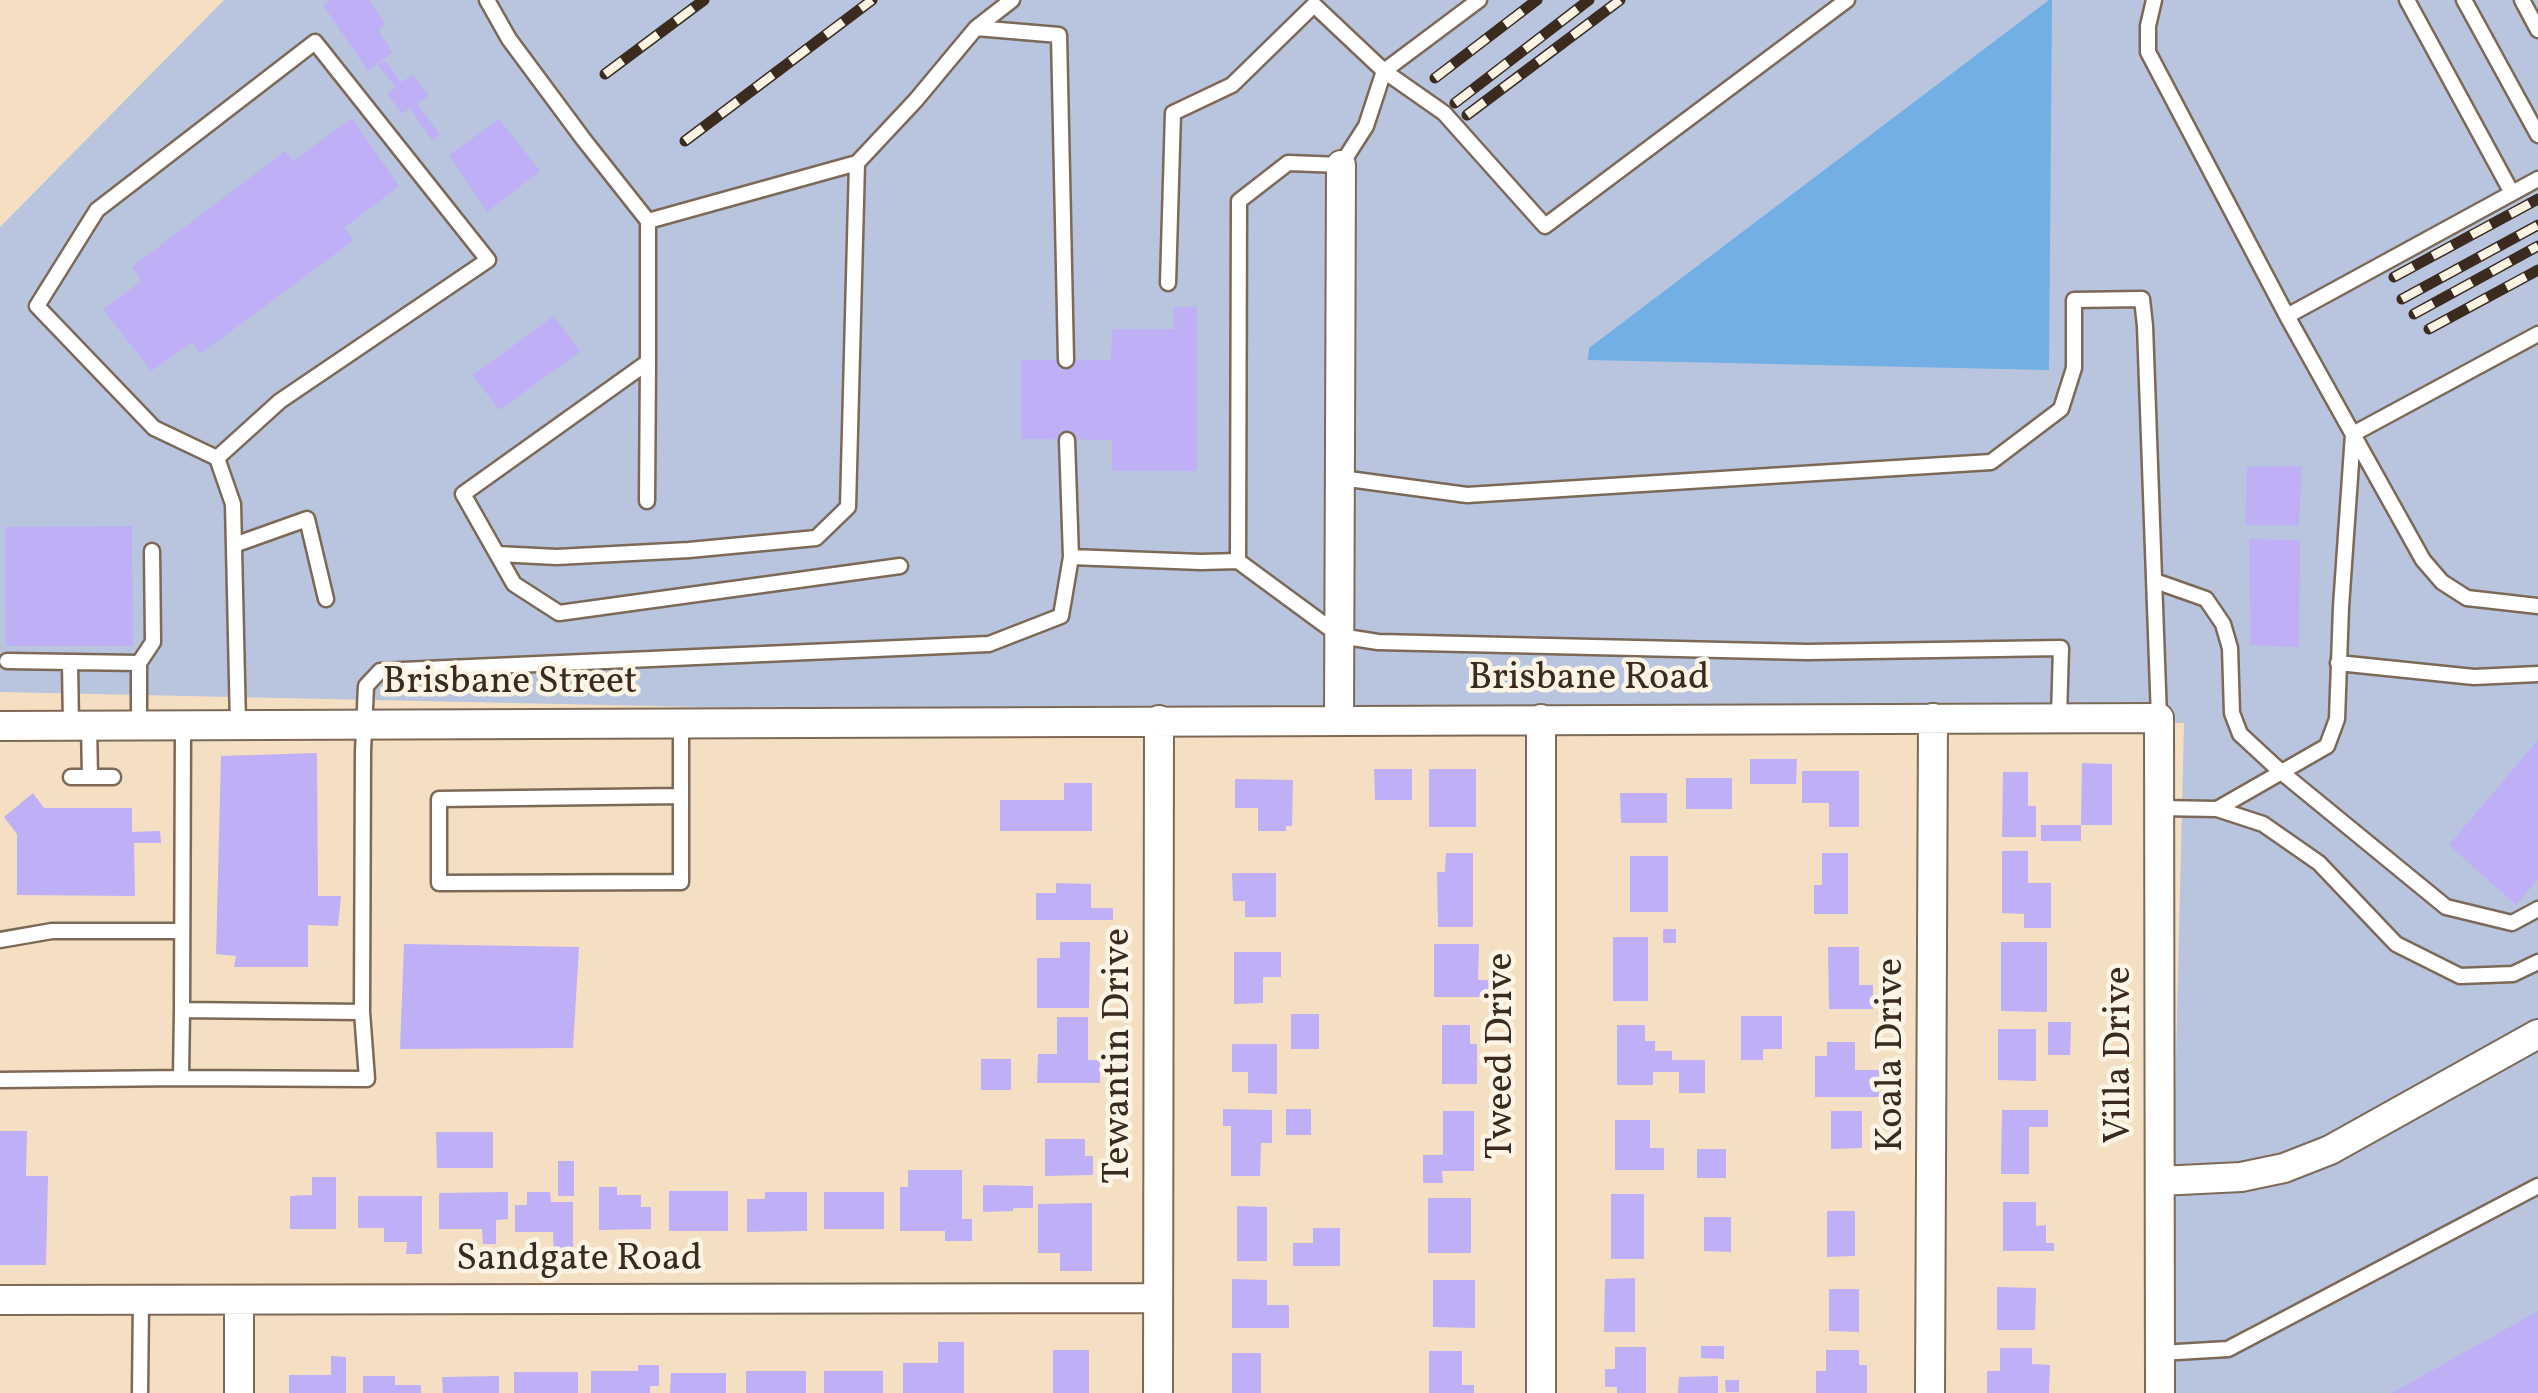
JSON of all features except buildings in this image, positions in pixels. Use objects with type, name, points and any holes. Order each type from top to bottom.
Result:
[{"type":"street","points":[[1339,720],[1342,165]]},
{"type":"street","name":"Koala Drive","points":[[1930,1393],[1933,718]]},
{"type":"street","name":"Brisbane Road","points":[[1020,720],[2159,718]]},
{"type":"street","name":"Villa Drive","points":[[2159,718],[2160,1393]]},
{"type":"street","name":"Tweed Drive","points":[[1541,1393],[1542,719]]},
{"type":"street","name":"Brisbane Street","points":[[0,726],[1020,720]]},
{"type":"street","name":"Tewantin Drive","points":[[1158,1393],[1159,720]]},
{"type":"street","points":[[2160,1181],[2240,1177],[2284,1168],[2330,1150],[2538,1034]]},
{"type":"street","name":"Sandgate Road","points":[[0,1300],[1158,1298]]},
{"type":"street","points":[[239,1393],[240,1300]]},
{"type":"lane","points":[[487,0],[509,39],[648,221],[646,501]]},
{"type":"lane","points":[[648,221],[857,164],[976,28],[1012,0]]},
{"type":"lane","points":[[1238,561],[1239,202],[1288,162],[1342,165],[1366,126],[1384,71],[1479,0]]},
{"type":"lane","points":[[1168,283],[1173,113],[1232,85],[1316,2],[1384,71],[1444,113],[1545,226],[1848,0]]},
{"type":"lane","points":[[2154,0],[2148,52],[2286,316],[2424,560],[2442,582],[2467,598],[2538,606]]},
{"type":"lane","points":[[2407,0],[2512,193]]},
{"type":"lane","points":[[2464,0],[2538,136]]},
{"type":"lane","points":[[2522,0],[2538,30]]},
{"type":"lane","points":[[976,28],[1059,35],[1066,360]]},
{"type":"lane","points":[[217,458],[280,401],[488,260],[315,42],[96,210],[37,306],[154,428],[217,458],[233,504],[238,724]]},
{"type":"lane","points":[[498,554],[557,557],[816,538],[848,507],[857,164]]},
{"type":"lane","points":[[2286,316],[2538,178]]},
{"type":"lane","points":[[1341,478],[1467,495],[1990,462],[2061,409],[2074,368],[2074,300],[2142,299],[2159,718]]},
{"type":"lane","points":[[2353,434],[2538,334]]},
{"type":"lane","points":[[648,362],[464,494],[514,584],[560,613],[900,566]]},
{"type":"lane","points":[[2217,809],[2327,746],[2337,719],[2353,434]]},
{"type":"lane","points":[[0,1080],[367,1079],[362,1012],[362,751],[366,686],[380,672],[988,644],[1061,616],[1071,557],[1067,440]]},
{"type":"lane","points":[[234,545],[307,519],[326,599]]},
{"type":"lane","points":[[140,725],[139,663],[153,642],[152,551]]},
{"type":"lane","points":[[1071,557],[1238,561],[1340,636],[1378,642],[1788,652],[2061,648],[2059,718]]},
{"type":"lane","points":[[2155,581],[2206,599],[2223,624],[2230,648],[2232,714],[2240,734],[2280,771],[2446,907],[2512,923],[2538,908]]},
{"type":"lane","points":[[7,661],[139,663]]},
{"type":"lane","points":[[70,663],[90,777]]},
{"type":"lane","points":[[2338,663],[2474,677],[2538,674]]},
{"type":"lane","points":[[680,722],[681,796],[680,882],[440,883],[439,799],[681,796]]},
{"type":"lane","points":[[181,1078],[183,724]]},
{"type":"lane","points":[[70,777],[113,777]]},
{"type":"lane","points":[[2160,808],[2217,809],[2263,824],[2319,864],[2396,944],[2460,976],[2513,974],[2538,962]]},
{"type":"lane","points":[[0,940],[52,931],[182,931]]},
{"type":"lane","points":[[182,1010],[362,1012]]},
{"type":"lane","points":[[2160,1353],[2228,1349],[2538,1186]]},
{"type":"lane","points":[[140,1300],[140,1393]]},
{"type":"shaded area","points":[[224,0],[2538,0],[2538,1393],[2168,1393],[2184,723],[699,707],[0,692],[0,227]]},
{"type":"water","points":[[2049,0],[2049,370],[1588,360],[1589,348]]},
{"type":"railway","points":[[605,74],[704,0]]},
{"type":"railway","points":[[685,141],[872,0]]},
{"type":"railway","points":[[1435,78],[1537,0]]},
{"type":"railway","points":[[1455,103],[1589,0]]},
{"type":"railway","points":[[1467,115],[1620,0]]},
{"type":"railway","points":[[2394,277],[2538,199]]},
{"type":"railway","points":[[2402,299],[2538,225]]},
{"type":"railway","points":[[2414,314],[2538,246]]},
{"type":"railway","points":[[2429,329],[2538,270]]}]
